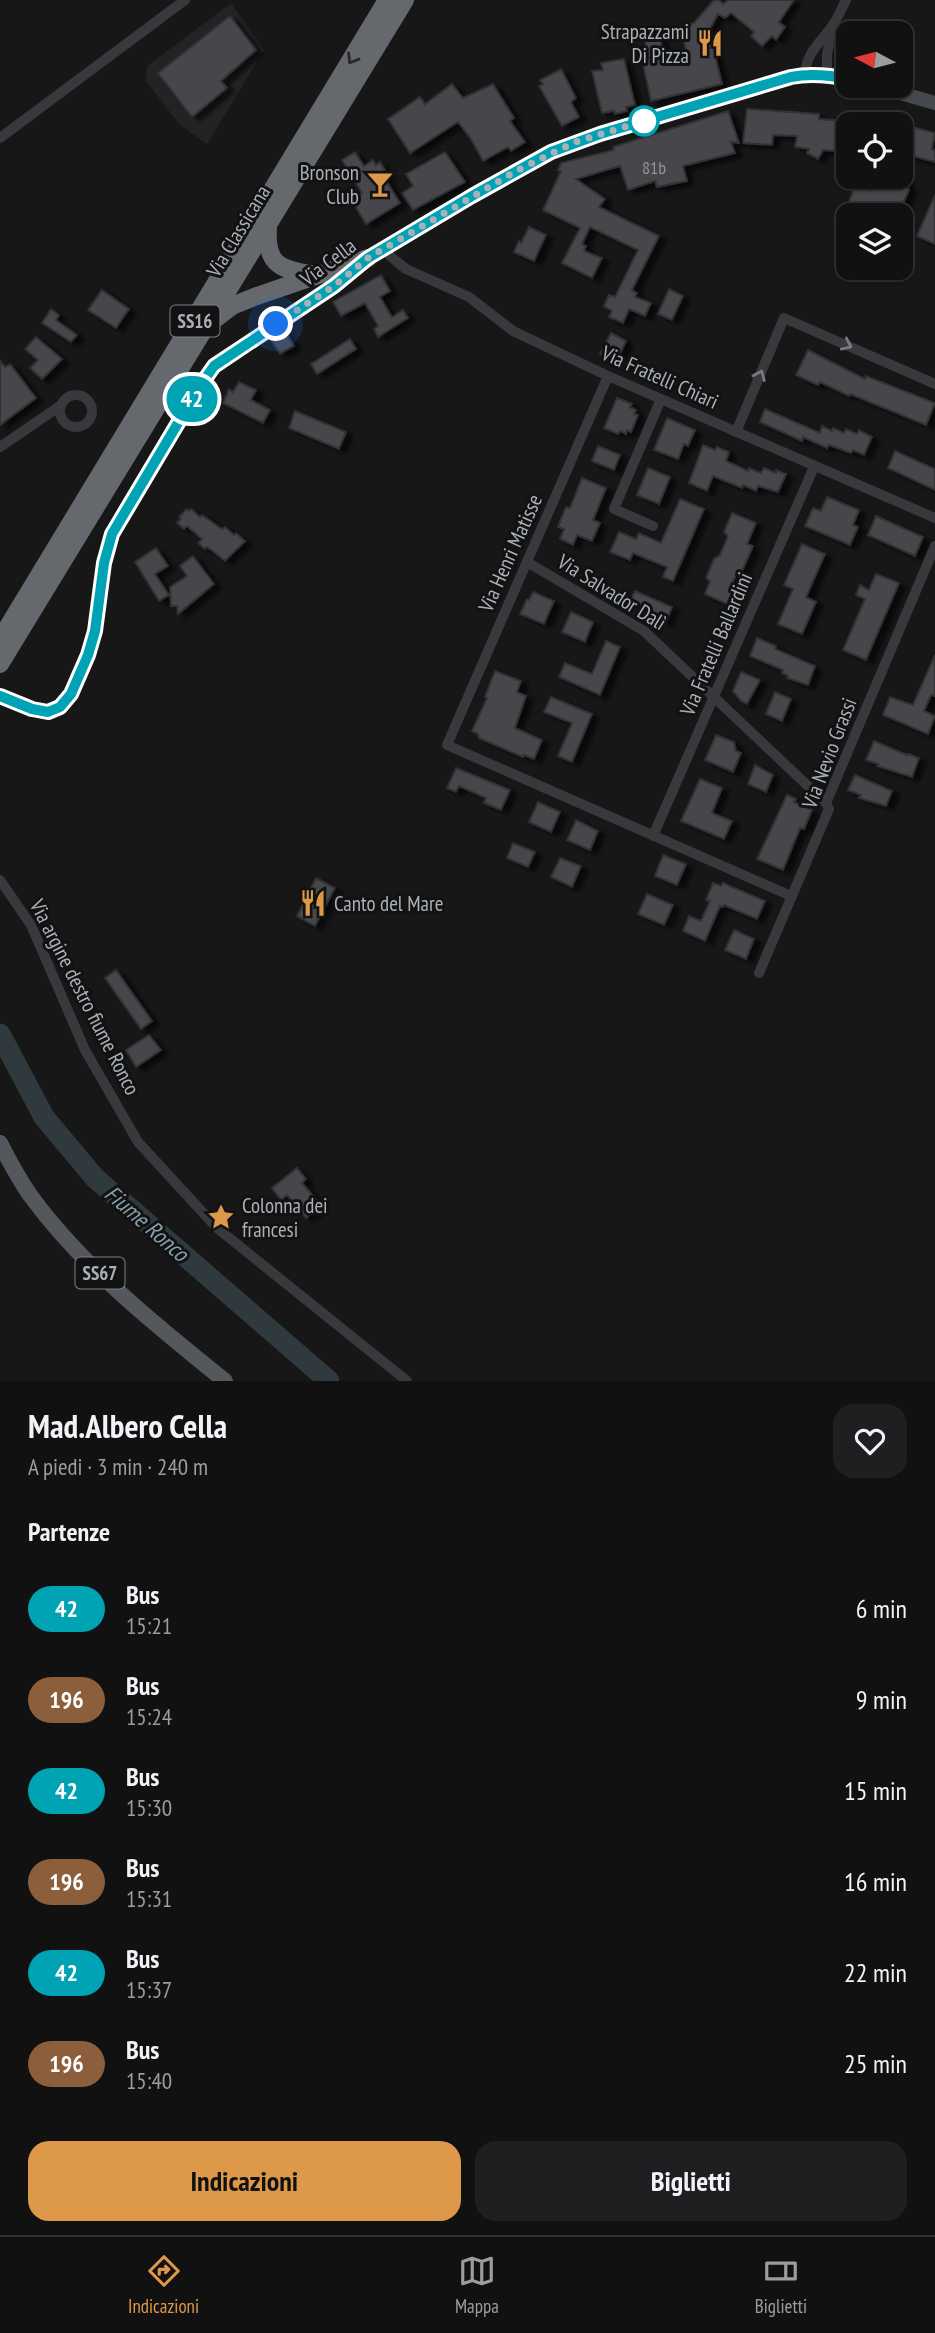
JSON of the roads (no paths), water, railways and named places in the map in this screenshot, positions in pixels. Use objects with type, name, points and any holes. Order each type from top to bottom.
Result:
[{"type":"highway","name":"Via Classicana","points":[[0,640],[387,0]]},
{"type":"highway","name":"Via Classicana","points":[[0,664],[405,0]]},
{"type":"highway","points":[[268,226],[266,246],[278,265],[296,272],[320,275]]},
{"type":"highway","points":[[207,326],[232,306],[243,301],[368,258]]},
{"type":"main road","name":"SS67","points":[[0,1143],[31,1196],[58,1231],[111,1284],[225,1381]]},
{"type":"street","points":[[0,138],[185,0]]},
{"type":"street","points":[[827,75],[827,54],[833,25],[843,1]]},
{"type":"street","points":[[805,74],[810,54],[833,25]]},
{"type":"street","name":"Via Cella","points":[[0,696],[32,709],[48,712],[66,702],[83,667],[95,631],[104,563],[112,534],[214,366],[334,286],[385,247],[518,170],[575,142],[805,74],[836,77]]},
{"type":"street","points":[[914,97],[935,103]]},
{"type":"street","name":"Via Fratelli Chiari","points":[[385,247],[390,256],[407,269],[469,297],[513,331],[608,376],[935,518]]},
{"type":"street","points":[[736,432],[785,318],[935,384]]},
{"type":"street","name":"Via Henri Matisse","points":[[608,376],[447,745],[653,836]]},
{"type":"street","points":[[653,526],[614,509],[661,399]]},
{"type":"street","points":[[0,447],[60,407]]},
{"type":"street","name":"Via Fratelli Ballardini","points":[[653,836],[814,467]]},
{"type":"street","name":"Via Nevio Grassi","points":[[759,973],[829,809],[826,803],[935,546]]},
{"type":"street","name":"Via Salvador Dalì","points":[[527,562],[644,631],[826,803]]},
{"type":"street","points":[[653,836],[791,895]]},
{"type":"street","name":"Via argine destro fiume Ronco","points":[[2,883],[31,925],[85,1050],[138,1142],[217,1228],[407,1381]]},
{"type":"waterway","name":"Fiume Ronco","points":[[0,1034],[44,1117],[95,1178],[329,1381]]},
{"type":"place","name":"Strapazzami Di Pizza","points":[[710,43]]},
{"type":"place","name":"Bronson Club","points":[[380,184]]},
{"type":"place","name":"Canto del Mare","points":[[313,903]]},
{"type":"place","name":"Colonna dei francesi","points":[[221,1217]]}]
